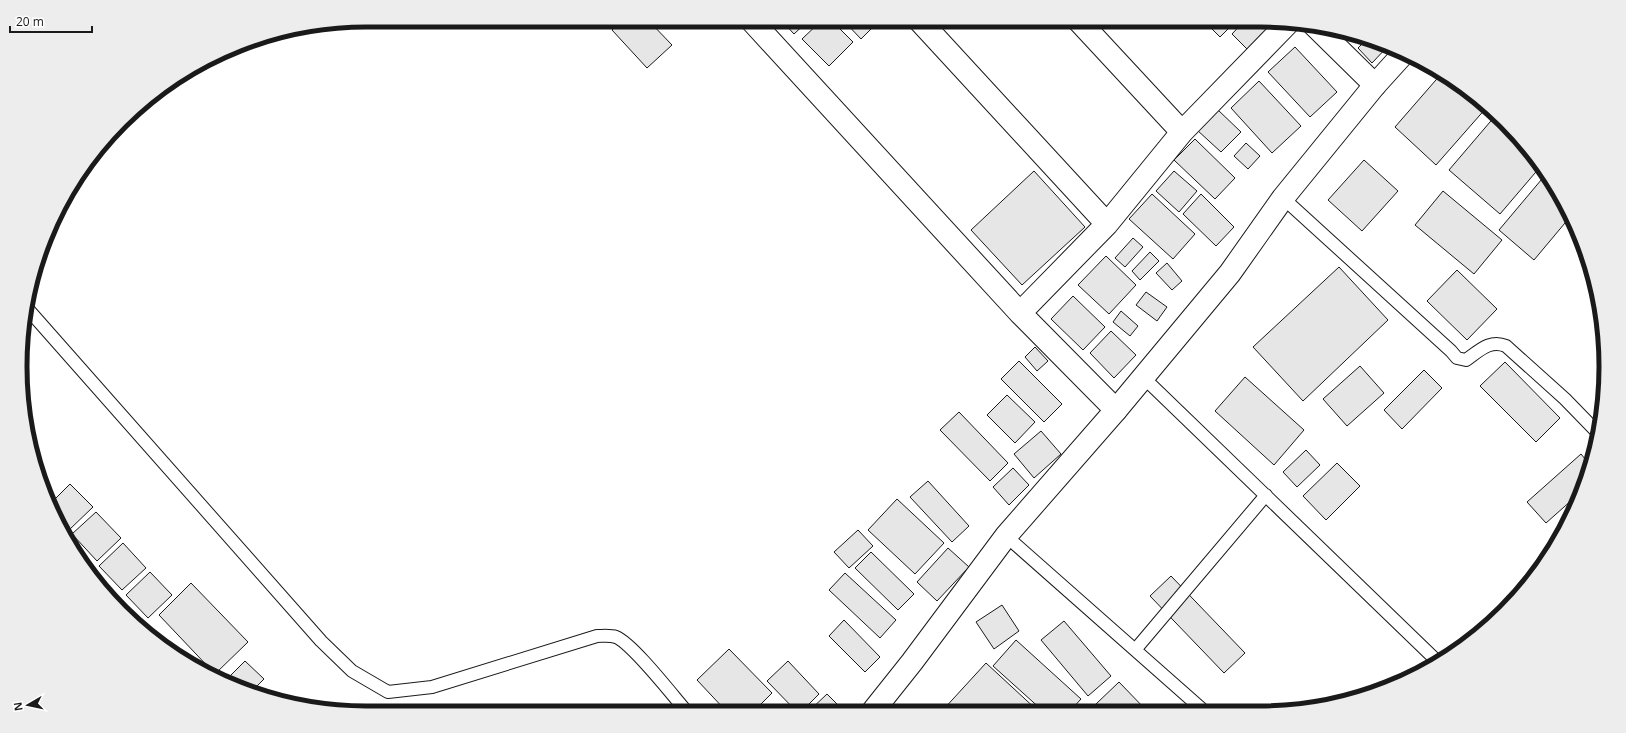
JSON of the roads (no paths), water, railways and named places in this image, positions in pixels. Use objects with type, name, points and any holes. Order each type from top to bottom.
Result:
[{"type":"street","points":[[757,27],[1020,313],[1116,410]]},
{"type":"street","points":[[925,27],[1107,224]]},
{"type":"street","points":[[1084,27],[1182,132]]},
{"type":"street","points":[[1020,313],[1107,224],[1182,132],[1283,28]]},
{"type":"street","points":[[1322,33],[1374,85]]},
{"type":"street","points":[[876,706],[912,662],[1006,536],[1116,410],[1230,273],[1283,198],[1374,85],[1400,58]]},
{"type":"lane","points":[[1283,198],[1457,358],[1466,360],[1492,343],[1499,342],[1506,346],[1565,399],[1593,428]]},
{"type":"lane","points":[[32,313],[316,635],[352,671],[388,692],[432,687],[597,636],[608,636],[616,637],[631,648],[682,706]]},
{"type":"lane","points":[[1143,377],[1434,658]]},
{"type":"lane","points":[[1135,650],[1266,495]]},
{"type":"lane","points":[[1006,536],[1198,706]]}]
